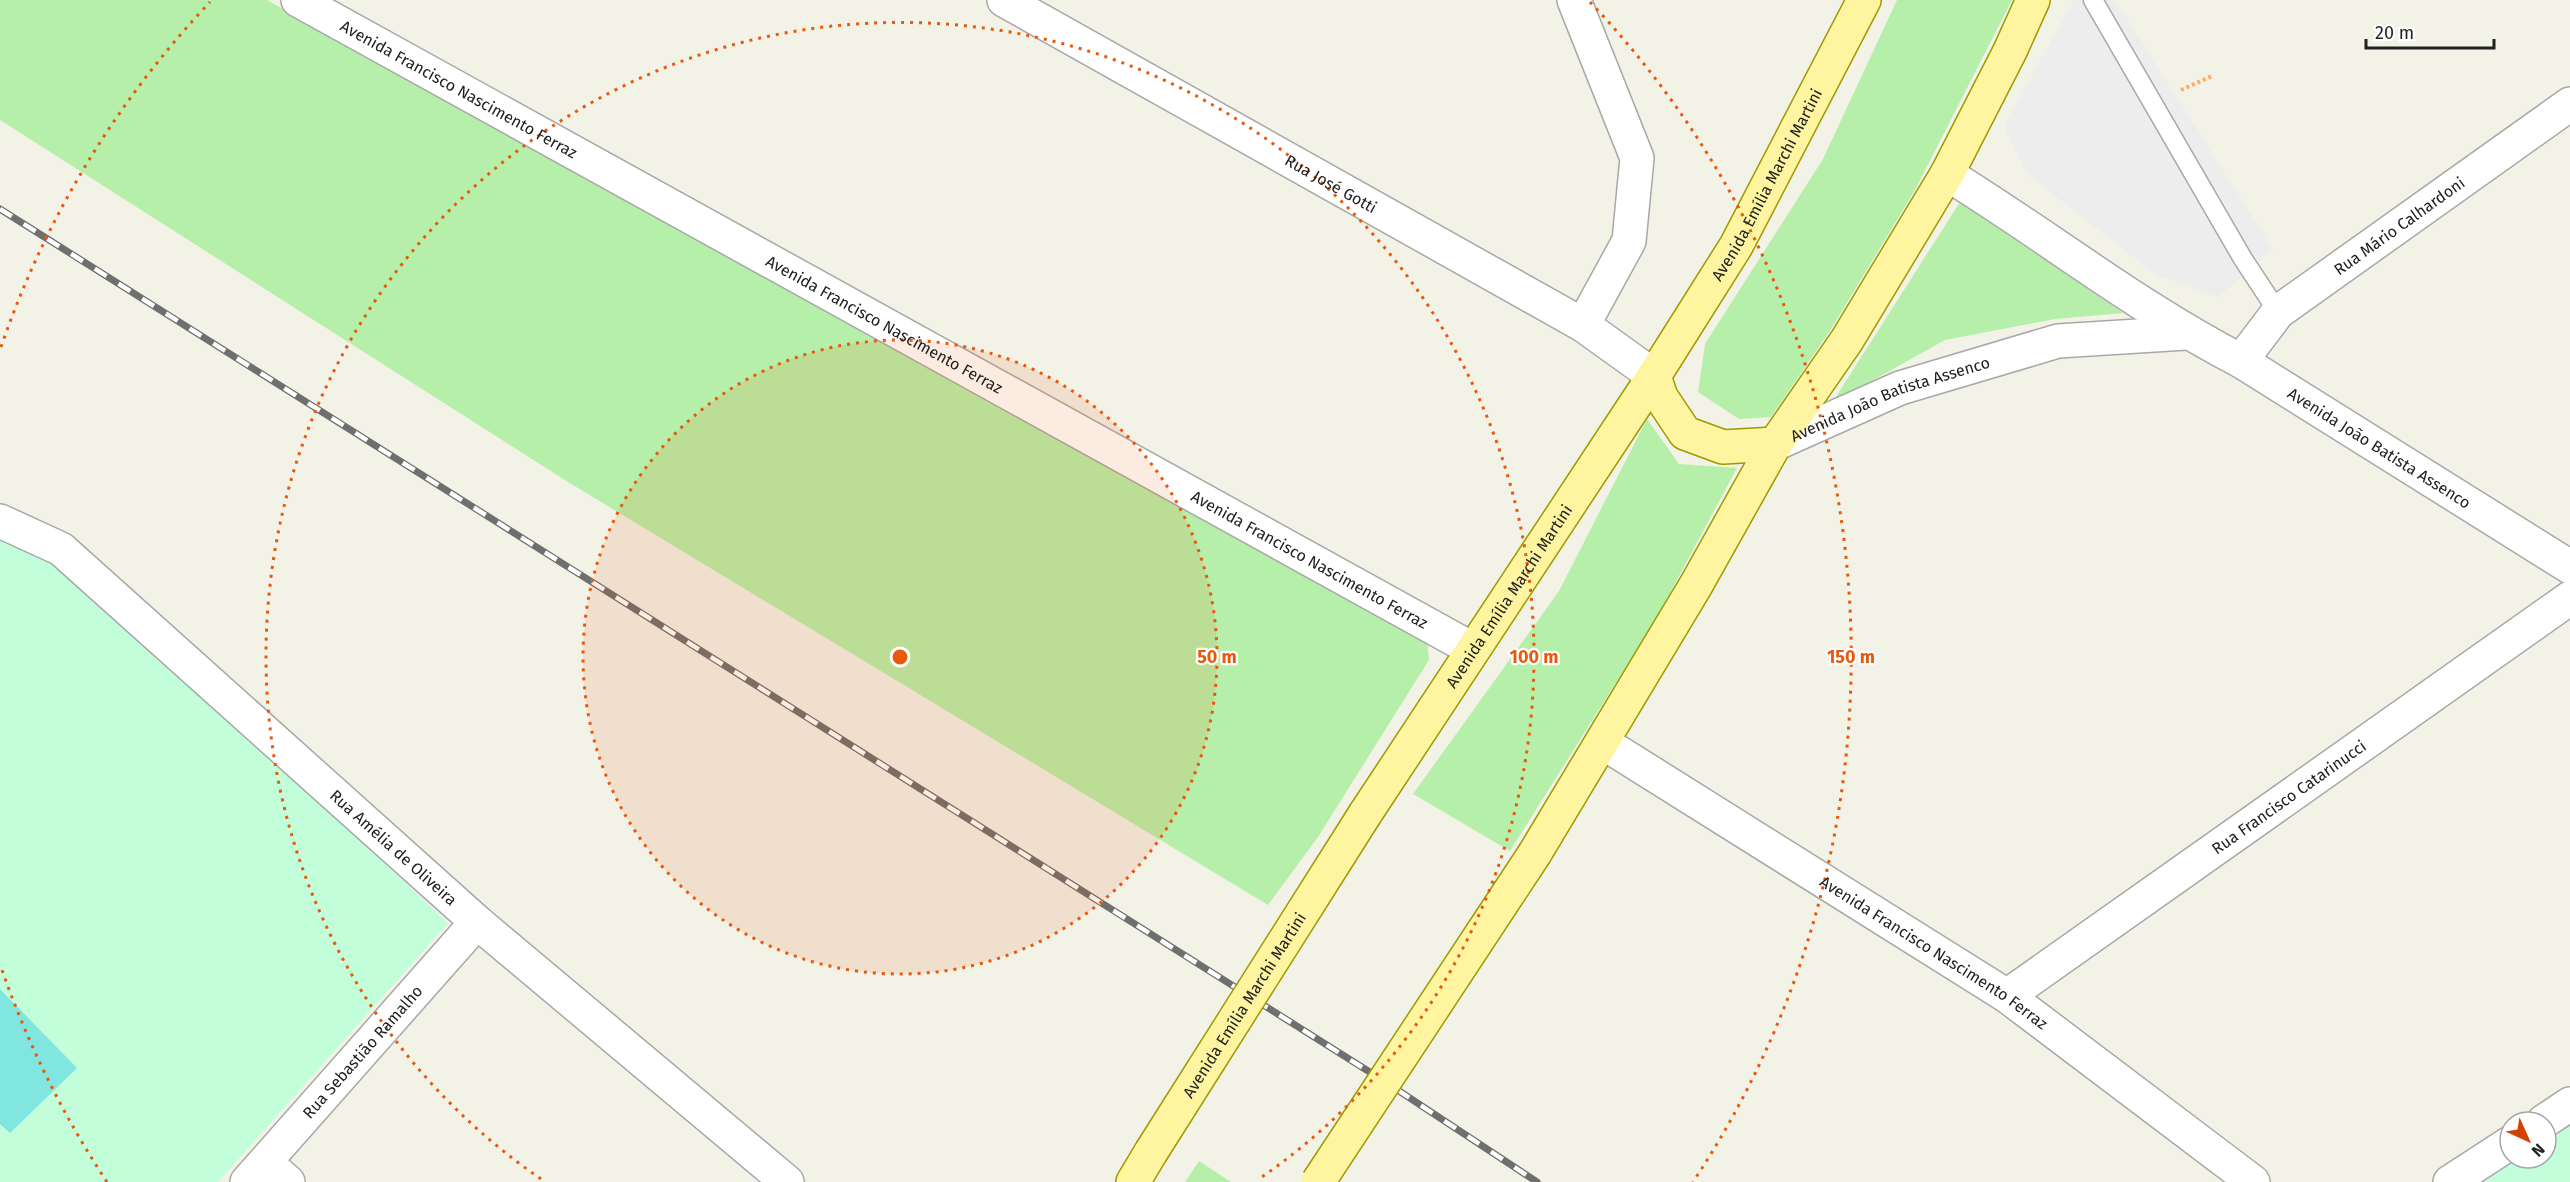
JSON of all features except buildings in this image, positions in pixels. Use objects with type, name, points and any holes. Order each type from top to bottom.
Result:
[{"type":"main road","name":"Avenida Emília Marchi Martini","points":[[1133,1182],[1365,814],[1654,375],[1736,246],[1864,0]]},
{"type":"main road","points":[[1318,1182],[1535,853],[1696,585],[1775,444],[1846,340],[1947,174],[2006,60],[2033,0]]},
{"type":"main road","points":[[1654,375],[1661,397],[1685,433],[1723,447],[1775,444]]},
{"type":"street","name":"Avenida Francisco Nascimento Ferraz","points":[[298,0],[1472,649]]},
{"type":"street","name":"Rua José Gotti","points":[[1004,0],[1583,325],[1654,375]]},
{"type":"street","points":[[1574,0],[1637,158],[1629,241],[1583,325]]},
{"type":"street","name":"Rua Mário Calhardoni","points":[[2241,361],[2277,312],[2570,104]]},
{"type":"street","name":"Avenida João Batista Assenco","points":[[1947,174],[2000,207],[2186,333],[2241,361],[2570,567]]},
{"type":"street","name":"Avenida João Batista Assenco","points":[[1775,444],[1900,388],[2058,341],[2186,333]]},
{"type":"street","name":"Rua Amélia de Oliveira","points":[[0,520],[61,549],[477,922],[787,1182]]},
{"type":"street","name":"Rua Francisco Catarinucci","points":[[2007,996],[2570,598]]},
{"type":"street","name":"Avenida Francisco Nascimento Ferraz","points":[[1602,741],[2007,996],[2253,1182]]},
{"type":"street","name":"Rua Sebastião Ramalho","points":[[267,1175],[477,922]]},
{"type":"street","points":[[2450,1182],[2498,1151]]},
{"type":"lane","points":[[2093,0],[2243,259],[2277,312]]},
{"type":"green space","points":[[0,0],[267,0],[1063,442],[1427,637],[1429,660],[1318,837],[1268,905],[568,482],[0,120]]},
{"type":"green space","points":[[1897,0],[2012,0],[1915,190],[1831,329],[1771,417],[1739,419],[1698,392],[1705,344],[1823,159]]},
{"type":"green space","points":[[1960,202],[2123,313],[2055,319],[1945,340],[1832,403]]},
{"type":"green space","points":[[1647,419],[1679,464],[1737,468],[1656,619],[1510,851],[1413,794],[1559,591]]},
{"type":"green space","points":[[0,538],[49,560],[287,772],[448,923],[218,1182],[0,1182]]},
{"type":"green space","points":[[2570,1116],[2570,1182],[2485,1182],[2500,1170],[2558,1170],[2558,1125]]},
{"type":"green space","points":[[1199,1161],[1231,1182],[1185,1182]]},
{"type":"shaded area","points":[[2074,0],[2115,0],[2273,249],[2218,297],[2158,276],[2026,173],[2004,126]]},
{"type":"shaded area","points":[[0,989],[77,1068],[10,1133],[0,1124]]},
{"type":"railway","points":[[0,209],[1384,1081],[1537,1182]]}]
